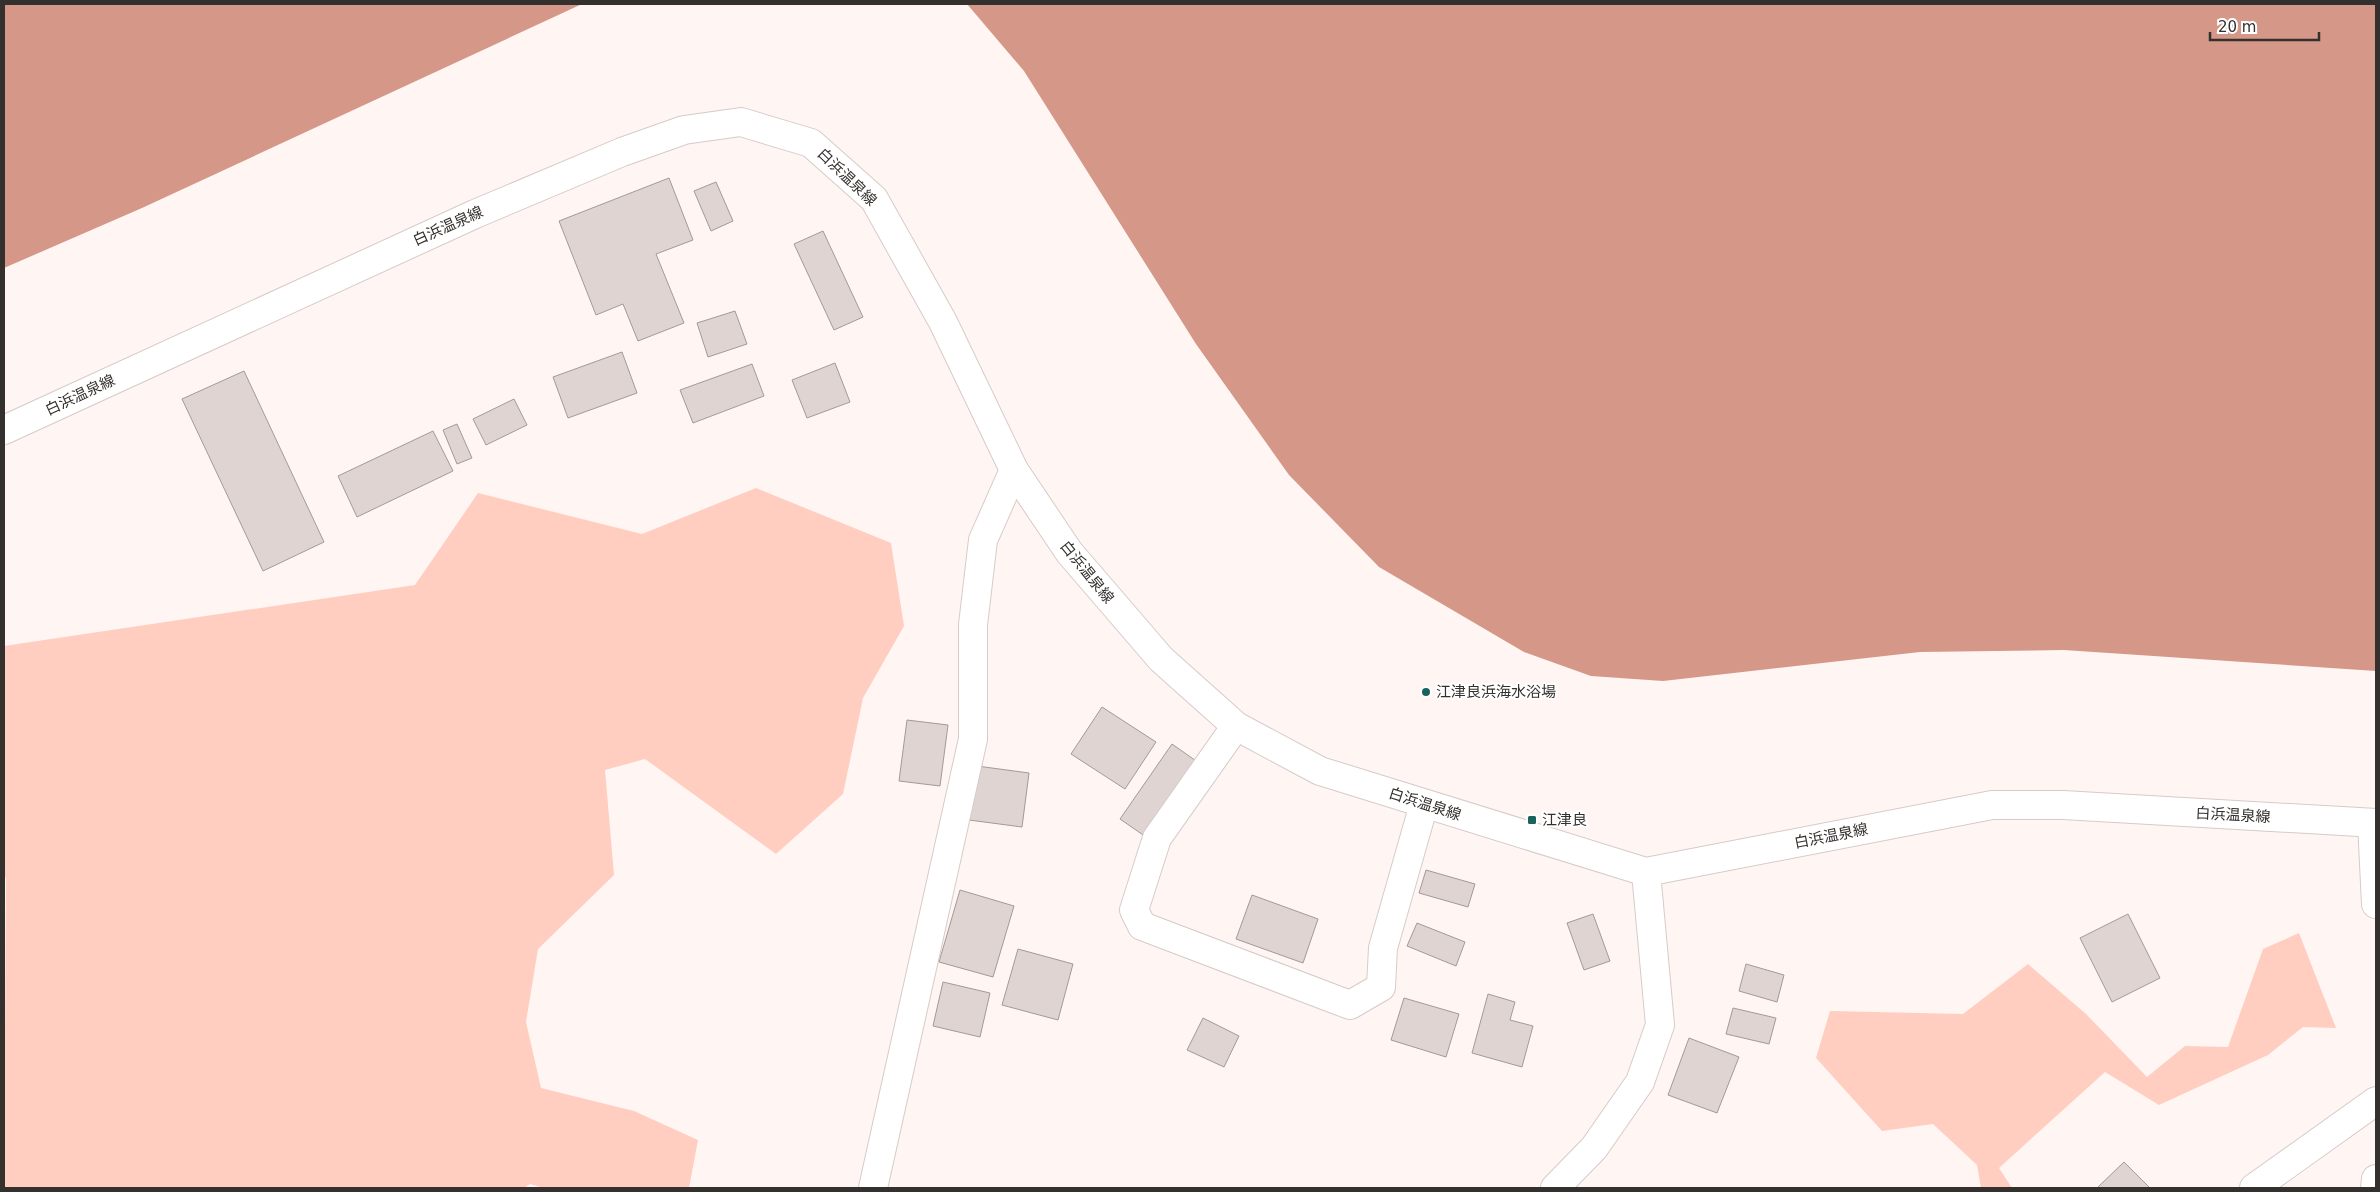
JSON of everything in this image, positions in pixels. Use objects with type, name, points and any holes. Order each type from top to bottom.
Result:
[{"type":"main road","name":"白浜温泉線","points":[[4,430],[475,214],[622,152],[684,130],[741,122],[811,143],[874,199],[943,322],[1014,470],[1069,552],[1160,659],[1236,726],[1320,771],[1646,872],[1992,805],[2063,805],[2374,823]]},
{"type":"main road","points":[[873,1188],[973,739],[973,625],[983,540],[1014,470]]},
{"type":"main road","points":[[1236,726],[1157,838],[1134,910],[1142,926],[1350,1005],[1381,987],[1383,948],[1424,804]]},
{"type":"main road","points":[[2374,823],[2376,904]]},
{"type":"main road","points":[[1555,1188],[1594,1148],[1640,1082],[1660,1025],[1646,872]]},
{"type":"main road","points":[[2254,1188],[2376,1100]]},
{"type":"main road","points":[[2375,1188],[2376,1179]]},
{"type":"shaded area","points":[[4,4],[582,4],[142,208],[4,268]]},
{"type":"shaded area","points":[[967,4],[2376,4],[2376,671],[2064,650],[1920,652],[1663,681],[1591,676],[1524,652],[1379,567],[1289,475],[1196,344],[1024,71]]},
{"type":"shaded area","points":[[756,488],[891,543],[904,626],[863,698],[843,794],[776,854],[645,759],[605,770],[614,875],[538,949],[526,1022],[541,1088],[634,1111],[698,1140],[689,1188],[544,1188],[530,1184],[524,1188],[4,1188],[6,878],[4,875],[4,646],[415,585],[478,493],[642,534]]},
{"type":"shaded area","points":[[2299,933],[2336,1028],[2303,1027],[2268,1055],[2159,1105],[2105,1072],[1999,1168],[2012,1188],[1981,1188],[1977,1165],[1933,1124],[1882,1131],[1816,1058],[1830,1011],[1963,1014],[2028,964],[2086,1014],[2147,1077],[2185,1046],[2228,1047],[2263,949]]},
{"type":"building","points":[[669,178],[693,240],[656,254],[684,323],[638,341],[623,304],[596,315],[559,221]]},
{"type":"building","points":[[716,182],[733,221],[711,231],[694,191]]},
{"type":"building","points":[[823,231],[863,317],[834,330],[794,244]]},
{"type":"building","points":[[735,311],[747,344],[708,357],[697,323]]},
{"type":"building","points":[[622,352],[637,393],[568,418],[553,377]]},
{"type":"building","points":[[835,363],[850,402],[807,418],[792,380]]},
{"type":"building","points":[[752,364],[764,396],[693,423],[680,390]]},
{"type":"building","points":[[244,371],[324,542],[263,571],[182,399]]},
{"type":"building","points":[[514,399],[527,425],[486,445],[473,419]]},
{"type":"building","points":[[457,424],[472,458],[457,464],[443,430]]},
{"type":"building","points":[[433,431],[453,471],[357,517],[338,476]]},
{"type":"building","points":[[1102,707],[1156,742],[1125,789],[1071,754]]},
{"type":"building","points":[[907,720],[948,725],[940,786],[899,781]]},
{"type":"building","points":[[1172,744],[1199,763],[1146,837],[1120,819]]},
{"type":"building","points":[[977,766],[1029,773],[1022,827],[969,820]]},
{"type":"building","points":[[1426,870],[1475,884],[1468,907],[1419,893]]},
{"type":"building","points":[[960,890],[1014,906],[993,977],[939,962]]},
{"type":"building","points":[[1252,895],[1318,919],[1303,963],[1236,939]]},
{"type":"building","points":[[1593,914],[1610,961],[1584,970],[1567,923]]},
{"type":"building","points":[[2128,914],[2160,978],[2112,1002],[2080,938]]},
{"type":"building","points":[[1417,923],[1465,942],[1456,966],[1407,946]]},
{"type":"building","points":[[1018,949],[1073,964],[1058,1020],[1002,1005]]},
{"type":"building","points":[[1746,964],[1784,975],[1777,1002],[1739,991]]},
{"type":"building","points":[[943,982],[990,993],[980,1037],[933,1026]]},
{"type":"building","points":[[1488,994],[1515,1002],[1510,1020],[1533,1026],[1522,1067],[1472,1053]]},
{"type":"building","points":[[1404,998],[1459,1014],[1446,1057],[1391,1040]]},
{"type":"building","points":[[1733,1008],[1776,1018],[1769,1044],[1726,1034]]},
{"type":"building","points":[[1203,1018],[1239,1036],[1224,1067],[1187,1050]]},
{"type":"building","points":[[1689,1038],[1739,1057],[1717,1113],[1668,1095]]},
{"type":"building","points":[[2124,1162],[2150,1188],[2097,1188]]},
{"type":"place","name":"江津良浜海水浴場","points":[[1426,692]]},
{"type":"place","name":"江津良","points":[[1532,820]]}]
